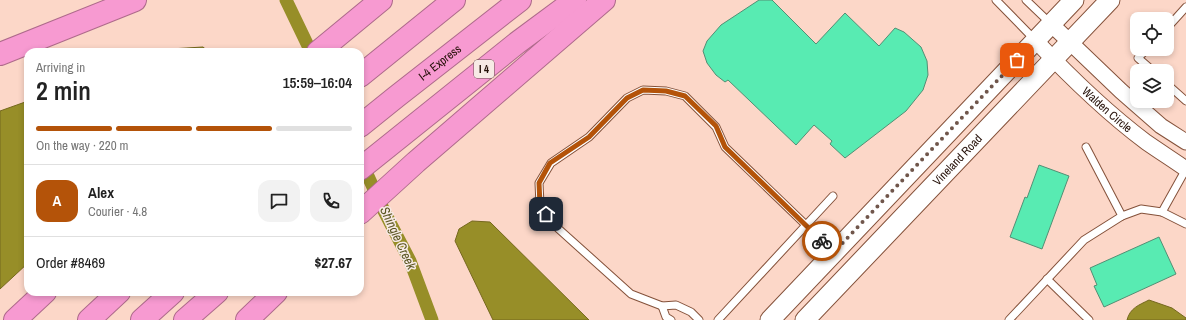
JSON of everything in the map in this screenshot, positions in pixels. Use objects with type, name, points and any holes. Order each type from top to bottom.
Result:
[{"type":"highway","points":[[0,54],[135,0]]},
{"type":"highway","points":[[323,48],[381,0]]},
{"type":"highway","points":[[364,72],[454,0]]},
{"type":"highway","name":"I-4 Express","points":[[364,123],[520,0]]},
{"type":"highway","name":"I 4","points":[[364,166],[517,43],[575,0]]},
{"type":"highway","points":[[364,208],[604,0]]},
{"type":"highway","points":[[15,320],[41,296]]},
{"type":"highway","points":[[89,320],[115,296]]},
{"type":"highway","points":[[142,320],[169,296]]},
{"type":"highway","points":[[185,320],[212,296]]},
{"type":"highway","points":[[247,320],[272,296]]},
{"type":"street","points":[[770,320],[1074,0]]},
{"type":"street","name":"Vineland Road","points":[[805,320],[1110,0]]},
{"type":"street","name":"Walden Circle","points":[[1051,24],[1121,91],[1161,126],[1186,142]]},
{"type":"street","name":"Walden Circle","points":[[1036,41],[1107,110],[1145,141],[1186,169]]},
{"type":"lane","points":[[996,0],[1036,41]]},
{"type":"lane","points":[[1026,0],[1051,24]]},
{"type":"lane","points":[[1174,20],[1186,7]]},
{"type":"lane","points":[[1140,56],[1138,58],[1144,64]]},
{"type":"lane","points":[[699,320],[691,312],[676,305],[662,306],[631,294],[552,223],[540,205],[539,183],[550,163],[589,137],[627,98],[643,90],[666,91],[685,96],[716,126],[725,147],[834,252]]},
{"type":"lane","points":[[1174,90],[1186,101]]},
{"type":"lane","points":[[1086,147],[1122,216]]},
{"type":"lane","points":[[1162,212],[1186,169]]},
{"type":"lane","points":[[718,320],[833,196]]},
{"type":"lane","points":[[1009,320],[1084,240],[1122,216],[1141,209],[1162,212],[1186,224]]},
{"type":"lane","points":[[1047,280],[1089,320]]},
{"type":"lane","points":[[662,306],[666,317],[671,320]]},
{"type":"shaded area","points":[[24,102],[24,267],[0,289],[0,111]]},
{"type":"shaded area","points":[[472,221],[490,222],[589,320],[493,320],[455,241],[459,229]]},
{"type":"shaded area","points":[[1149,300],[1172,308],[1186,318],[1186,320],[1127,320],[1130,313],[1138,305]]},
{"type":"building","points":[[759,0],[772,0],[816,44],[845,13],[879,46],[895,28],[904,32],[921,47],[927,61],[928,75],[923,90],[906,111],[845,158],[830,144],[832,141],[814,125],[796,145],[728,80],[725,82],[716,75],[707,63],[703,51],[707,41],[721,25]]},
{"type":"building","points":[[1039,165],[1069,176],[1042,249],[1010,237]]},
{"type":"building","points":[[1159,237],[1176,274],[1104,307],[1094,286],[1097,285],[1090,268]]},
{"type":"waterway","name":"Shingle Creek","points":[[286,0],[309,48]]},
{"type":"waterway","name":"Shingle Creek","points":[[364,168],[384,211],[410,261],[432,320]]},
{"type":"way so far","points":[[822,241],[834,252],[1017,60]]},
{"type":"route","points":[[546,214],[540,205],[539,183],[550,163],[589,137],[627,98],[643,90],[666,91],[685,96],[716,126],[725,147],[822,241]]}]
